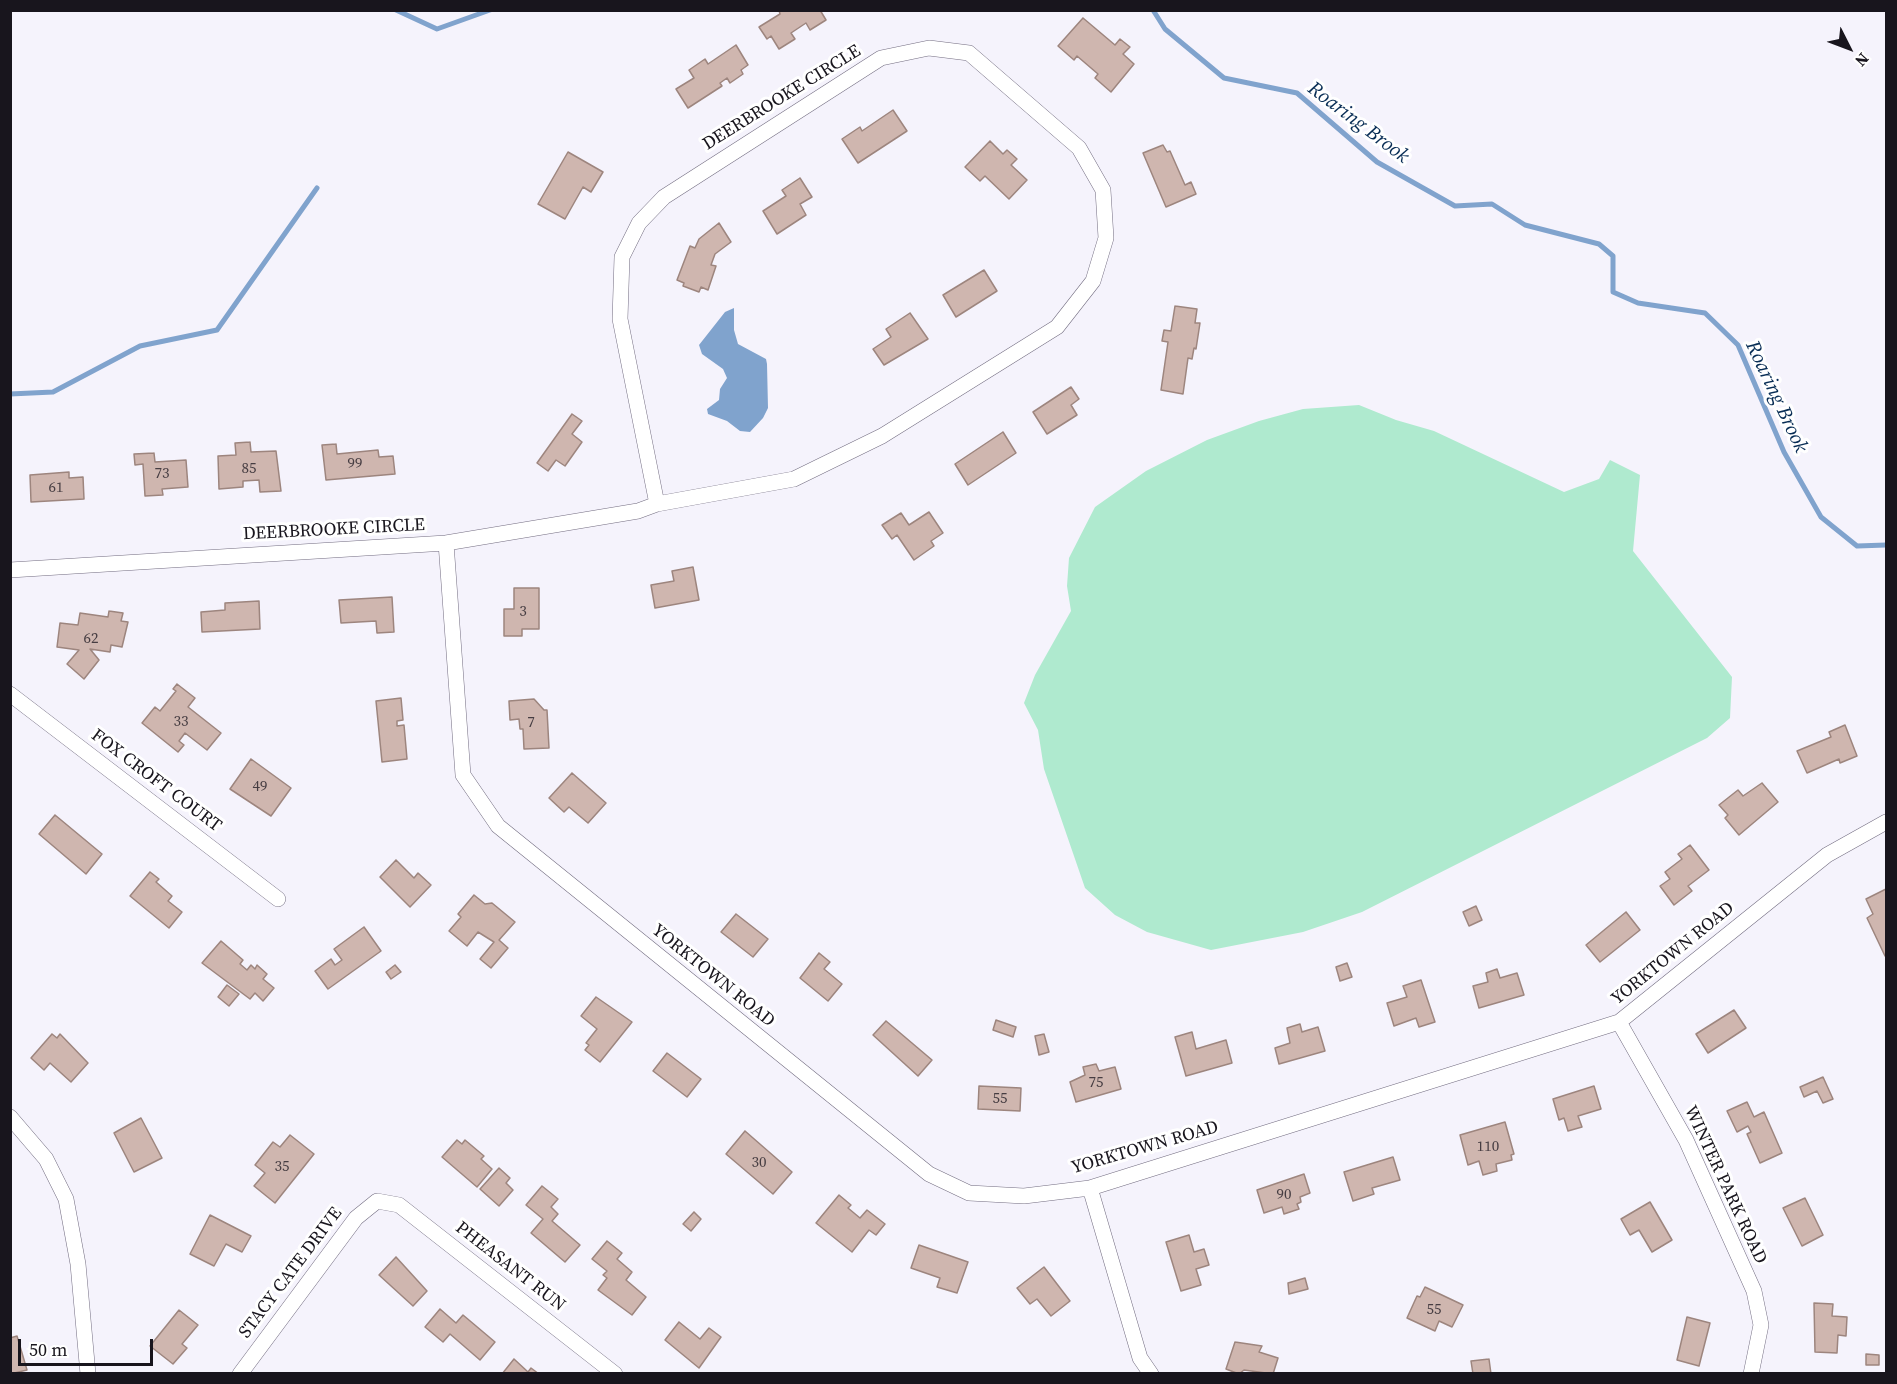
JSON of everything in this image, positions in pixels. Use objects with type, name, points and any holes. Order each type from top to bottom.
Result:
[{"type":"street","name":"DEERBROOKE CIRCLE","points":[[10,570],[446,543],[615,515],[657,504],[794,479],[882,436],[1057,327],[1093,281],[1106,238],[1103,190],[1079,148],[969,53],[929,48],[881,58],[664,196],[639,222],[622,258],[620,319],[657,504]]},
{"type":"street","name":"YORKTOWN ROAD","points":[[446,543],[463,775],[498,826],[929,1173],[969,1193],[1023,1196],[1090,1188],[1619,1022],[1827,855],[1887,822]]},
{"type":"street","name":"FOX CROFT COURT","points":[[10,694],[278,899]]},
{"type":"street","name":"WINTER PARK ROAD","points":[[1619,1022],[1686,1140],[1754,1291],[1761,1325],[1751,1374]]},
{"type":"street","points":[[10,1117],[46,1159],[66,1199],[78,1264],[88,1374]]},
{"type":"street","points":[[1090,1188],[1140,1358],[1151,1374]]},
{"type":"street","name":"STACY CATE DRIVE","points":[[240,1374],[356,1218],[377,1201]]},
{"type":"street","name":"PHEASANT RUN","points":[[377,1201],[399,1204],[615,1374]]},
{"type":"green space","points":[[1359,405],[1396,420],[1434,431],[1564,492],[1599,479],[1610,460],[1640,475],[1633,551],[1732,677],[1730,718],[1707,738],[1362,912],[1303,932],[1211,950],[1147,932],[1115,915],[1085,888],[1044,769],[1038,730],[1024,703],[1035,675],[1071,611],[1067,586],[1069,558],[1095,507],[1146,471],[1207,440],[1259,421],[1303,409]]},
{"type":"water","points":[[734,308],[734,330],[738,344],[766,359],[767,364],[768,408],[763,418],[750,432],[740,431],[727,421],[708,414],[707,409],[719,400],[720,389],[727,378],[723,369],[702,354],[699,345],[725,312]]},
{"type":"building","points":[[779,10],[820,10],[826,20],[810,30],[806,23],[791,33],[795,39],[779,49],[771,36],[767,39],[759,27],[780,14]]},
{"type":"building","points":[[1083,18],[1115,45],[1120,39],[1130,47],[1123,54],[1134,64],[1111,92],[1095,78],[1098,74],[1077,56],[1074,60],[1058,46]]},
{"type":"building","points":[[736,45],[748,65],[741,70],[743,74],[730,83],[727,78],[720,83],[722,86],[688,108],[676,89],[694,78],[689,70],[705,59],[708,64]]},
{"type":"building","points":[[893,110],[907,131],[858,163],[842,139],[860,127],[862,131]]},
{"type":"building","points":[[990,141],[1003,154],[1007,150],[1017,159],[1011,165],[1027,180],[1009,199],[985,176],[980,181],[965,167]]},
{"type":"building","points":[[1163,145],[1167,152],[1170,151],[1185,185],[1191,182],[1196,194],[1166,207],[1143,153]]},
{"type":"building","points":[[568,152],[603,172],[591,192],[583,187],[565,219],[538,204]]},
{"type":"building","points":[[800,178],[812,197],[800,204],[806,215],[777,234],[763,211],[786,196],[782,190]]},
{"type":"building","points":[[719,223],[731,242],[715,254],[711,265],[716,266],[708,290],[701,287],[699,292],[683,286],[684,283],[677,280],[690,246],[695,248],[699,239]]},
{"type":"building","points":[[984,270],[997,291],[956,317],[943,295]]},
{"type":"building","points":[[1175,306],[1197,309],[1195,323],[1200,323],[1196,349],[1194,348],[1192,359],[1188,358],[1183,394],[1161,390],[1168,342],[1162,341],[1164,330],[1171,331]]},
{"type":"building","points":[[910,313],[928,339],[884,365],[873,349],[891,337],[886,329]]},
{"type":"building","points":[[1071,387],[1079,399],[1071,405],[1077,415],[1047,434],[1033,412]]},
{"type":"building","points":[[572,414],[582,421],[572,434],[582,442],[565,466],[556,460],[548,471],[537,463]]},
{"type":"building","points":[[1003,432],[1016,453],[968,485],[955,464]]},
{"type":"building","points":[[250,442],[251,452],[276,451],[281,491],[260,492],[259,480],[243,481],[243,487],[219,489],[218,456],[236,455],[235,443]]},
{"type":"building","points":[[336,444],[337,454],[378,450],[379,457],[393,456],[395,474],[326,480],[322,445]]},
{"type":"building","points":[[154,453],[155,462],[186,460],[188,487],[162,489],[163,495],[145,496],[143,464],[135,465],[134,454]]},
{"type":"building","points":[[69,472],[69,478],[83,477],[84,499],[31,502],[30,475]]},
{"type":"building","points":[[929,512],[943,533],[931,541],[934,546],[914,560],[897,535],[892,539],[882,525],[901,513],[909,525]]},
{"type":"building","points":[[693,567],[699,600],[655,608],[651,585],[674,581],[672,571]]},
{"type":"building","points":[[514,588],[539,588],[539,629],[522,629],[522,636],[504,636],[504,609],[514,609]]},
{"type":"building","points":[[392,597],[394,632],[377,633],[376,621],[341,623],[339,600]]},
{"type":"building","points":[[259,601],[260,629],[202,632],[201,612],[225,610],[225,603]]},
{"type":"building","points":[[109,611],[123,613],[121,621],[128,622],[122,647],[111,645],[110,652],[90,649],[99,660],[84,679],[67,664],[79,650],[57,647],[60,623],[78,625],[80,613],[108,617]]},
{"type":"building","points":[[177,684],[195,698],[188,707],[221,733],[207,750],[185,733],[179,741],[184,745],[178,752],[142,723],[155,707],[160,711],[176,691],[173,689]]},
{"type":"building","points":[[401,698],[403,720],[397,721],[397,726],[404,725],[407,759],[382,762],[376,701]]},
{"type":"building","points":[[534,699],[544,710],[547,710],[549,748],[524,749],[523,729],[520,729],[519,719],[510,720],[509,701]]},
{"type":"building","points":[[1845,725],[1857,756],[1840,763],[1839,759],[1807,773],[1797,751],[1831,737],[1829,732]]},
{"type":"building","points":[[251,759],[291,788],[271,816],[230,789]]},
{"type":"building","points":[[572,773],[606,803],[588,823],[569,807],[564,812],[549,798]]},
{"type":"building","points":[[1762,783],[1778,802],[1739,835],[1725,818],[1728,815],[1719,805],[1738,790],[1743,796]]},
{"type":"building","points":[[55,815],[102,854],[86,874],[39,834]]},
{"type":"building","points":[[1690,845],[1709,870],[1688,886],[1692,891],[1674,905],[1660,886],[1670,879],[1665,872],[1682,859],[1678,854]]},
{"type":"building","points":[[396,860],[414,878],[418,873],[431,885],[410,907],[380,877]]},
{"type":"building","points":[[150,872],[159,879],[156,882],[172,896],[168,901],[182,912],[169,928],[130,896]]},
{"type":"building","points":[[1886,889],[1885,956],[1867,918],[1873,914],[1866,899]]},
{"type":"building","points":[[474,895],[485,904],[492,903],[515,922],[499,940],[508,948],[491,968],[480,959],[494,942],[478,932],[467,946],[449,931],[461,917],[458,914]]},
{"type":"building","points":[[1476,906],[1482,920],[1469,926],[1463,912]]},
{"type":"building","points":[[1626,912],[1640,930],[1600,962],[1586,945]]},
{"type":"building","points":[[736,914],[768,939],[753,957],[721,932]]},
{"type":"building","points":[[364,927],[381,951],[328,989],[315,971],[331,959],[335,965],[342,960],[334,949]]},
{"type":"building","points":[[221,941],[243,960],[240,964],[247,970],[251,965],[255,969],[257,965],[267,974],[263,979],[274,988],[263,1001],[255,993],[250,999],[202,963]]},
{"type":"building","points":[[819,953],[830,962],[824,969],[842,984],[828,1001],[800,978]]},
{"type":"building","points":[[1347,963],[1352,977],[1340,981],[1336,967]]},
{"type":"building","points":[[395,965],[401,972],[391,979],[386,972]]},
{"type":"building","points":[[1497,969],[1500,978],[1517,973],[1524,995],[1479,1008],[1473,986],[1488,982],[1486,973]]},
{"type":"building","points":[[1421,980],[1435,1022],[1419,1027],[1416,1018],[1394,1026],[1387,1003],[1407,997],[1403,986]]},
{"type":"building","points":[[227,985],[239,994],[229,1006],[218,997]]},
{"type":"building","points":[[596,997],[632,1022],[600,1062],[585,1050],[589,1045],[586,1043],[597,1029],[581,1016]]},
{"type":"building","points":[[1734,1010],[1746,1028],[1708,1053],[1696,1034]]},
{"type":"building","points":[[996,1020],[1016,1027],[1013,1037],[993,1030]]},
{"type":"building","points":[[886,1021],[932,1060],[918,1076],[873,1035]]},
{"type":"building","points":[[1300,1024],[1302,1032],[1318,1027],[1325,1051],[1279,1064],[1275,1048],[1290,1043],[1287,1028]]},
{"type":"building","points":[[1192,1032],[1196,1049],[1226,1040],[1232,1063],[1186,1076],[1175,1037]]},
{"type":"building","points":[[52,1034],[57,1038],[60,1034],[88,1063],[71,1082],[50,1063],[44,1070],[31,1058]]},
{"type":"building","points":[[1044,1034],[1049,1052],[1039,1055],[1035,1036]]},
{"type":"building","points":[[667,1053],[701,1079],[687,1097],[653,1071]]},
{"type":"building","points":[[1096,1064],[1099,1071],[1115,1067],[1121,1089],[1076,1102],[1070,1082],[1085,1075],[1083,1067]]},
{"type":"building","points":[[1823,1077],[1833,1099],[1823,1103],[1817,1091],[1804,1097],[1800,1087]]},
{"type":"building","points":[[979,1086],[1021,1088],[1020,1111],[978,1109]]},
{"type":"building","points":[[1594,1086],[1601,1109],[1578,1116],[1582,1127],[1568,1131],[1564,1118],[1559,1120],[1553,1099]]},
{"type":"building","points":[[1747,1102],[1754,1117],[1764,1112],[1782,1153],[1760,1163],[1747,1134],[1751,1132],[1748,1126],[1737,1132],[1727,1111]]},
{"type":"building","points":[[141,1118],[162,1158],[134,1172],[114,1133]]},
{"type":"building","points":[[1505,1122],[1514,1154],[1511,1155],[1512,1160],[1496,1164],[1497,1171],[1483,1175],[1479,1161],[1468,1165],[1460,1135]]},
{"type":"building","points":[[745,1131],[792,1172],[773,1194],[726,1154]]},
{"type":"building","points":[[290,1135],[314,1154],[275,1203],[254,1186],[265,1173],[255,1165],[273,1142],[280,1147]]},
{"type":"building","points":[[457,1140],[462,1144],[465,1140],[484,1156],[481,1159],[492,1169],[477,1187],[442,1157]]},
{"type":"building","points":[[1393,1157],[1400,1180],[1372,1188],[1374,1194],[1353,1201],[1344,1172]]},
{"type":"building","points":[[499,1168],[510,1178],[506,1183],[513,1190],[499,1206],[480,1189]]},
{"type":"building","points":[[1304,1174],[1310,1193],[1300,1197],[1301,1202],[1297,1204],[1299,1209],[1284,1214],[1282,1207],[1264,1213],[1257,1190]]},
{"type":"building","points":[[542,1186],[558,1199],[551,1207],[558,1214],[552,1221],[580,1245],[565,1262],[531,1233],[543,1219],[526,1205]]},
{"type":"building","points":[[839,1195],[851,1205],[848,1208],[860,1218],[867,1210],[885,1224],[876,1235],[869,1230],[852,1252],[816,1223]]},
{"type":"building","points":[[1805,1198],[1823,1235],[1802,1246],[1783,1208]]},
{"type":"building","points":[[1650,1202],[1672,1240],[1652,1252],[1639,1230],[1630,1235],[1621,1219]]},
{"type":"building","points":[[694,1212],[701,1219],[691,1231],[683,1224]]},
{"type":"building","points":[[210,1215],[251,1236],[242,1252],[226,1244],[214,1266],[190,1254]]},
{"type":"building","points":[[1189,1235],[1194,1252],[1204,1249],[1209,1265],[1196,1269],[1201,1285],[1181,1291],[1166,1242]]},
{"type":"building","points":[[607,1241],[622,1253],[617,1259],[632,1272],[626,1280],[646,1297],[632,1315],[598,1290],[607,1278],[603,1275],[607,1271],[592,1259]]},
{"type":"building","points":[[919,1245],[968,1262],[957,1293],[937,1287],[940,1278],[911,1268]]},
{"type":"building","points":[[396,1257],[427,1291],[413,1306],[379,1275]]},
{"type":"building","points":[[1044,1267],[1070,1301],[1051,1316],[1037,1299],[1030,1304],[1017,1288]]},
{"type":"building","points":[[1305,1278],[1308,1289],[1289,1294],[1288,1283]]},
{"type":"building","points":[[1425,1287],[1463,1305],[1452,1327],[1439,1321],[1435,1331],[1407,1318],[1417,1296],[1420,1297]]},
{"type":"building","points":[[1814,1303],[1833,1304],[1832,1316],[1847,1317],[1846,1336],[1838,1335],[1837,1353],[1815,1352]]},
{"type":"building","points":[[440,1309],[456,1323],[463,1315],[495,1342],[480,1360],[450,1334],[443,1342],[425,1327]]},
{"type":"building","points":[[179,1310],[198,1325],[182,1344],[187,1348],[173,1364],[150,1346]]},
{"type":"building","points":[[1687,1317],[1710,1323],[1699,1366],[1677,1360]]},
{"type":"building","points":[[679,1322],[700,1339],[709,1328],[721,1337],[699,1368],[665,1340]]},
{"type":"building","points":[[17,1336],[27,1370],[10,1374],[10,1338]]},
{"type":"building","points":[[1235,1342],[1262,1346],[1259,1352],[1278,1358],[1273,1374],[1244,1370],[1239,1374],[1226,1369]]},
{"type":"building","points":[[1866,1354],[1879,1355],[1879,1365],[1866,1365]]},
{"type":"building","points":[[514,1359],[528,1372],[531,1368],[539,1374],[502,1374]]},
{"type":"building","points":[[1489,1359],[1491,1374],[1473,1374],[1471,1361]]},
{"type":"waterway","points":[[396,10],[437,29],[490,10]]},
{"type":"waterway","name":"Roaring Brook","points":[[1153,10],[1165,29],[1224,78],[1297,93],[1377,162],[1455,206],[1492,204],[1525,225],[1599,244],[1613,256],[1613,292],[1638,303],[1705,313],[1738,345],[1784,452],[1821,517],[1857,546],[1886,545]]},
{"type":"waterway","points":[[10,394],[53,392],[140,346],[217,330],[317,188]]}]
